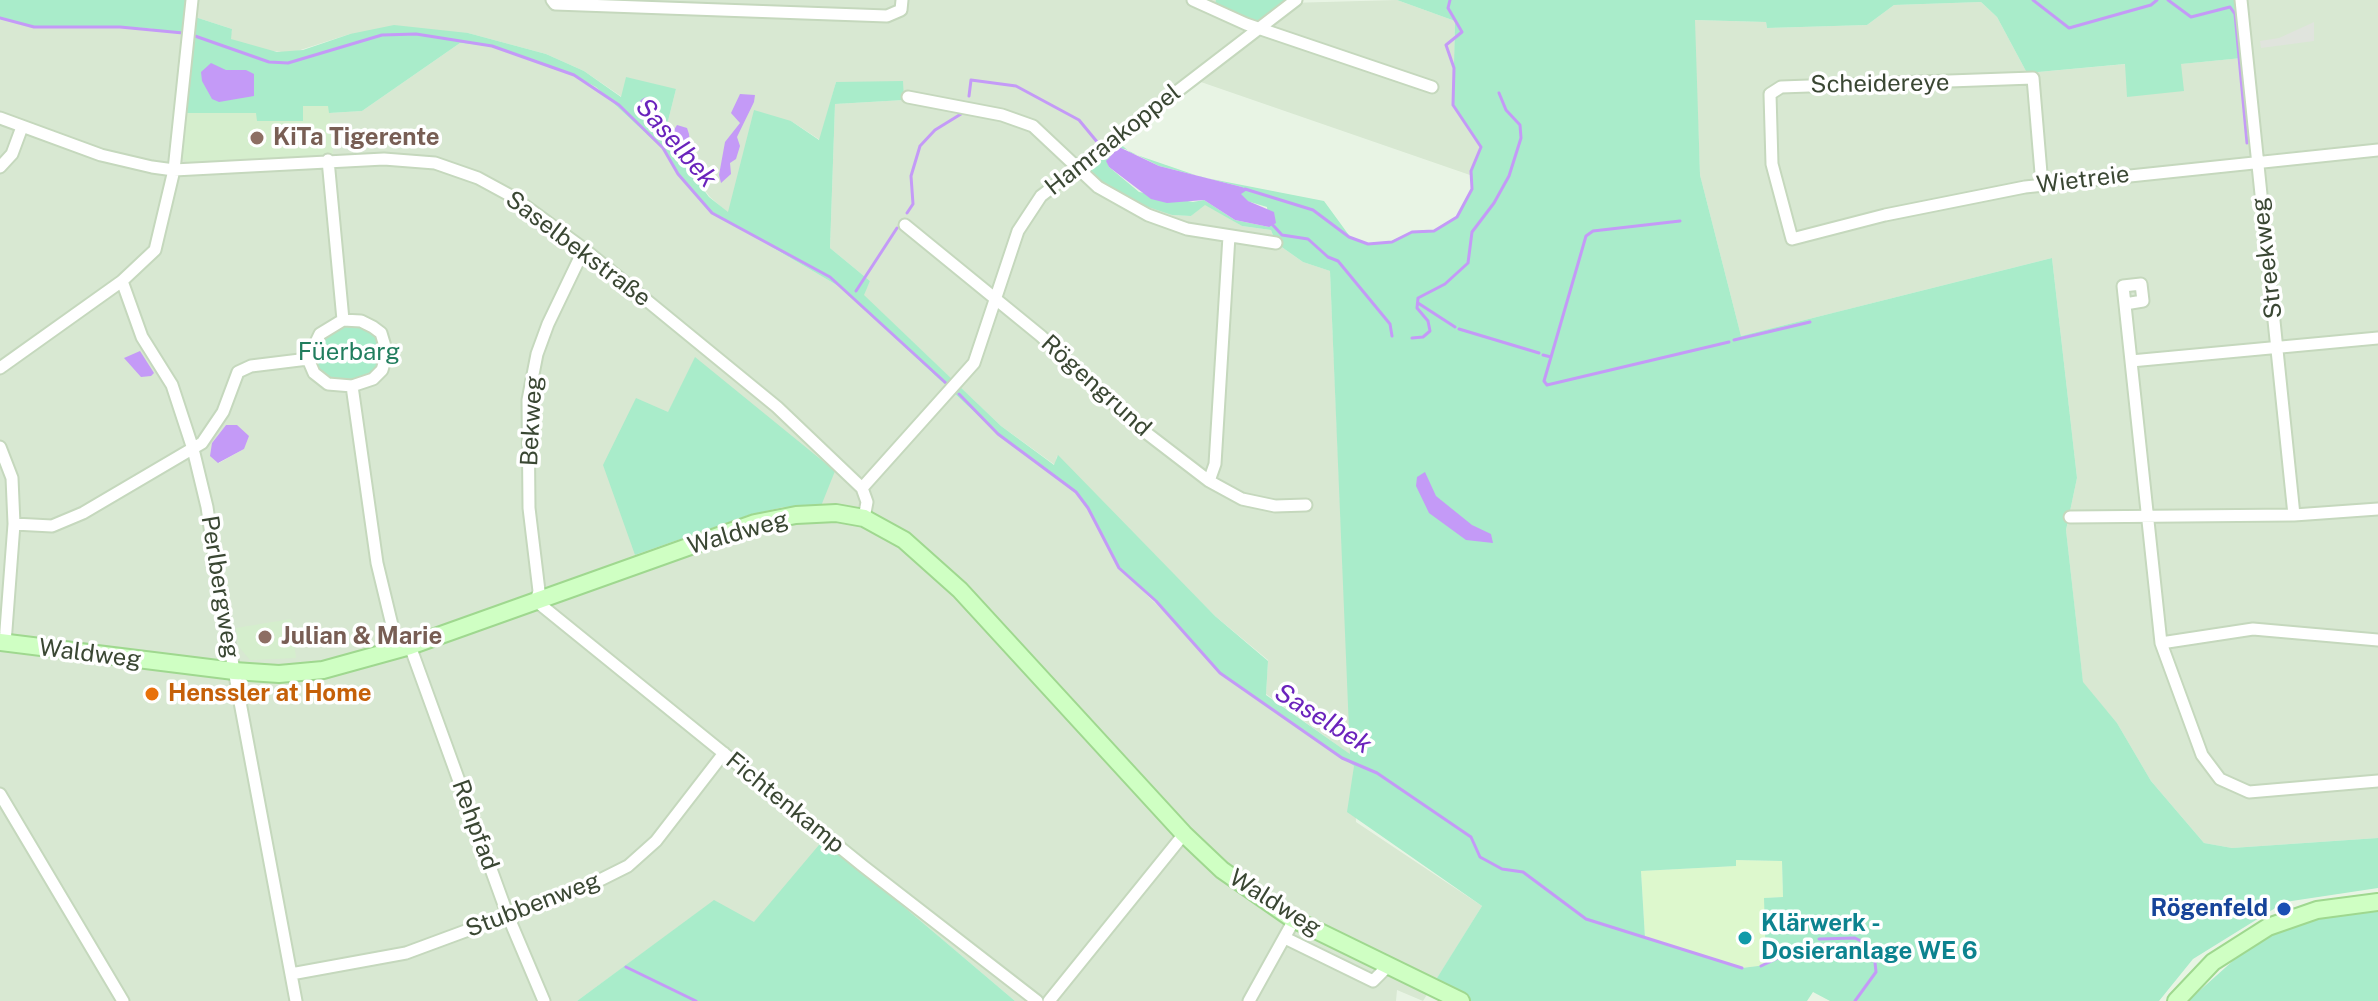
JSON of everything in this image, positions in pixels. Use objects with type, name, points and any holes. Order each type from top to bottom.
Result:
[{"type":"main road","name":"Waldweg","points":[[2,642],[234,671],[279,674],[323,670],[404,648],[755,523],[796,515],[836,513],[864,518],[904,540],[960,590],[1184,834],[1232,878],[1294,920],[1461,1001]]},
{"type":"main road","points":[[2176,1001],[2213,962],[2268,927],[2317,910],[2378,902]]},
{"type":"street","points":[[0,368],[122,281],[155,250],[174,170],[192,0]]},
{"type":"street","points":[[552,0],[555,4],[713,5],[887,16],[902,5]]},
{"type":"street","points":[[1193,0],[1260,28],[1432,87]]},
{"type":"street","name":"Hamraakoppel","points":[[862,488],[974,363],[998,299],[1018,231],[1027,212],[1041,196],[1079,170],[1136,120],[1296,0]]},
{"type":"street","name":"Streekweg","points":[[2241,0],[2294,515]]},
{"type":"street","name":"Scheidereye","points":[[1792,239],[1772,164],[1770,94],[1781,87],[2033,78],[2042,185]]},
{"type":"street","points":[[908,97],[1024,121],[1044,133],[1098,187],[1135,210],[1187,229],[1276,243]]},
{"type":"street","name":"Saselbekstraße","points":[[0,118],[101,155],[174,170],[384,159],[435,163],[478,178],[513,197],[584,249],[777,407],[862,488]]},
{"type":"street","points":[[0,167],[12,154],[22,127]]},
{"type":"street","name":"Wietreie","points":[[1792,239],[1885,215],[2042,185],[2378,150]]},
{"type":"street","points":[[328,160],[343,320]]},
{"type":"street","name":"Rögengrund","points":[[905,225],[998,299],[1140,428],[1209,481],[1242,499],[1275,506],[1306,505]]},
{"type":"street","points":[[1209,481],[1215,464],[1229,236]]},
{"type":"street","name":"Bekweg","points":[[536,601],[539,591],[529,508],[528,400],[537,354],[548,324],[584,249]]},
{"type":"street","name":"Perlbergweg","points":[[122,281],[142,337],[172,385],[193,449],[207,507],[234,671],[296,1001]]},
{"type":"street","points":[[2125,304],[2161,643],[2202,755],[2220,779],[2249,792],[2378,781]]},
{"type":"street","points":[[343,320],[373,327],[381,333],[387,353],[382,370],[373,379],[352,386],[328,384],[314,373],[308,359],[320,334],[343,320]]},
{"type":"street","points":[[2131,361],[2378,338]]},
{"type":"street","points":[[14,524],[52,526],[83,513],[193,449],[223,412],[238,372],[251,366],[308,359]]},
{"type":"street","name":"Rehpfad","points":[[352,386],[377,563],[404,648],[544,1001]]},
{"type":"street","points":[[0,447],[12,478],[14,524],[2,642]]},
{"type":"street","points":[[862,488],[867,502],[864,518]]},
{"type":"street","points":[[2070,517],[2294,515],[2378,509]]},
{"type":"street","name":"Fichtenkamp","points":[[536,601],[1037,1001]]},
{"type":"street","points":[[2161,643],[2253,629],[2378,640]]},
{"type":"street","name":"Stubbenweg","points":[[291,974],[406,953],[590,885],[628,866],[654,843],[724,753]]},
{"type":"street","points":[[0,794],[123,1001]]},
{"type":"street","points":[[1049,1001],[1184,834]]},
{"type":"street","points":[[1249,1001],[1294,920]]},
{"type":"street","points":[[1285,938],[1373,981],[1388,966]]},
{"type":"shaded area","points":[[191,0],[1216,0],[1216,5],[1397,0],[1455,21],[1453,101],[1481,147],[1470,175],[1198,81],[1091,166],[1172,215],[1191,216],[1205,204],[1242,226],[1271,230],[1276,243],[1303,262],[1330,271],[1351,755],[1266,694],[1268,660],[1215,616],[1057,456],[1055,465],[1001,426],[863,295],[870,281],[830,248],[835,104],[904,100],[836,82],[820,140],[791,121],[728,213],[710,197],[664,137],[676,89],[622,97],[584,71],[546,54],[468,33],[350,34],[291,53],[264,50],[230,39],[232,29],[195,17]]},
{"type":"shaded area","points":[[2243,0],[2378,0],[2378,143],[2259,155]]},
{"type":"shaded area","points":[[1981,2],[1997,17],[2027,73],[2126,64],[2128,97],[2180,64],[2242,58],[2256,160],[2378,148],[2378,838],[2232,848],[2204,843],[2151,781],[2117,723],[2083,683],[2066,530],[2077,478],[2052,258],[1741,336],[1700,175],[1694,20],[1766,22],[1767,28],[1867,25],[1894,5]]},
{"type":"shaded area","points":[[0,18],[34,27],[147,28],[192,35],[332,155],[329,113],[362,111],[460,43],[492,46],[563,70],[596,87],[666,152],[678,174],[707,209],[840,287],[998,434],[1072,488],[1088,507],[1119,568],[1181,628],[1212,666],[1354,766],[1356,822],[1482,906],[1423,1001],[1397,990],[1396,1001],[1015,1001],[825,840],[754,923],[714,901],[577,1001],[0,1001]],"holes":[[[695,358],[821,506],[784,507],[749,515],[635,555],[636,399],[668,413]],[[226,425],[244,449],[219,463],[212,443]]]},
{"type":"shaded area","points":[[2314,22],[2314,41],[2261,48],[2260,41],[2279,38]]},
{"type":"shaded area","points":[[211,63],[226,70],[246,70],[254,74],[254,96],[219,102],[212,99],[202,81],[201,72]]},
{"type":"shaded area","points":[[740,94],[755,95],[754,102],[737,137],[740,146],[736,159],[730,163],[731,174],[721,183],[719,175],[725,142],[740,123],[731,113]]},
{"type":"shaded area","points":[[648,97],[655,100],[658,107],[655,114],[648,117],[641,114],[638,107],[641,100]]},
{"type":"shaded area","name":"KiTa Tigerente","points":[[302,106],[329,106],[333,155],[189,164],[180,156],[185,113],[256,113],[303,120]]},
{"type":"shaded area","points":[[677,125],[687,128],[689,134],[690,144],[684,149],[672,133]]},
{"type":"shaded area","points":[[1119,147],[1159,166],[1242,187],[1247,190],[1241,194],[1248,201],[1274,212],[1276,223],[1269,227],[1235,220],[1204,200],[1167,203],[1151,199],[1109,167],[1106,161]]},
{"type":"shaded area","points":[[140,351],[154,373],[151,376],[141,377],[124,358]]},
{"type":"shaded area","points":[[226,425],[237,425],[249,436],[244,449],[218,463],[210,456],[212,443]]},
{"type":"shaded area","points":[[1425,472],[1436,496],[1472,525],[1491,534],[1493,543],[1466,540],[1429,513],[1416,486],[1417,477]]},
{"type":"shaded area","name":"Julian & Marie","points":[[291,619],[296,658],[250,660],[239,647],[236,628]]},
{"type":"shaded area","points":[[1736,860],[1782,861],[1783,897],[1765,898],[1766,965],[1742,968],[1645,938],[1641,871],[1735,866]]},
{"type":"green space","points":[[0,0],[191,0],[195,17],[232,29],[231,39],[277,52],[303,50],[350,34],[394,25],[468,33],[546,54],[584,71],[621,97],[626,77],[676,89],[664,137],[709,197],[728,212],[754,110],[791,121],[819,140],[836,82],[903,81],[904,100],[835,104],[830,248],[870,281],[864,295],[1001,426],[1054,465],[1058,455],[1215,616],[1268,661],[1266,695],[1350,754],[1330,271],[1303,262],[1276,243],[1271,230],[1242,226],[1205,205],[1191,216],[1172,215],[1133,202],[1091,174],[1091,166],[1097,158],[1118,142],[1128,151],[1115,148],[1107,161],[1109,167],[1139,192],[1193,202],[1204,200],[1235,220],[1269,227],[1267,207],[1247,201],[1240,194],[1242,187],[1207,178],[1324,201],[1351,238],[1368,244],[1389,242],[1412,232],[1434,231],[1457,217],[1472,189],[1471,171],[1481,147],[1453,105],[1455,21],[1397,0],[2234,0],[2242,58],[2181,64],[2184,91],[2127,97],[2125,64],[2027,73],[1997,17],[1981,2],[1894,5],[1867,25],[1767,28],[1766,22],[1695,20],[1700,175],[1741,336],[2052,258],[2077,478],[2066,530],[2083,682],[2117,723],[2151,781],[2204,843],[2232,848],[2378,838],[2378,888],[2285,902],[2193,959],[2159,1001],[1830,1001],[1813,992],[1807,1001],[1462,1001],[1432,986],[1482,906],[1347,812],[1354,766],[1216,670],[1156,601],[1119,568],[1088,507],[1072,488],[998,434],[840,287],[707,209],[678,174],[666,152],[596,87],[563,70],[492,46],[460,43],[362,111],[329,113],[328,106],[303,106],[303,121],[257,121],[256,113],[185,113],[192,35],[147,28],[27,26],[0,18]],"holes":[[[1736,860],[1782,861],[1783,897],[1764,898],[1766,965],[1742,968],[1645,938],[1641,871],[1736,866]]]},
{"type":"green space","points":[[1216,0],[1287,0],[1257,21],[1215,4]]},
{"type":"green space","points":[[1137,155],[1197,176],[1159,166]]},
{"type":"green space","name":"Füerbarg","points":[[344,325],[361,325],[377,336],[383,357],[371,376],[351,383],[331,380],[318,370],[314,361],[322,339]]},
{"type":"green space","points":[[695,357],[835,471],[821,506],[784,507],[749,515],[635,555],[603,465],[636,398],[668,412]]},
{"type":"green space","points":[[824,839],[1015,1001],[577,1001],[714,900],[754,922]]},
{"type":"green space","points":[[2378,910],[2378,1001],[2188,1001],[2254,942],[2317,916]]},
{"type":"waterway","points":[[1245,189],[1313,210],[1349,237],[1368,244],[1392,242],[1412,232],[1434,231],[1457,217],[1472,189],[1471,171],[1481,147],[1453,105],[1454,68],[1446,45],[1462,32],[1448,8],[1450,0]]},
{"type":"waterway","points":[[2033,0],[2069,28],[2151,5],[2157,0]]},
{"type":"waterway","points":[[2168,0],[2191,17],[2230,7],[2235,14],[2247,143]]},
{"type":"waterway","name":"Saselbek","points":[[0,18],[34,27],[120,27],[183,33]]},
{"type":"waterway","name":"Saselbek","points":[[195,36],[269,62],[288,63],[382,35],[416,34],[492,46],[574,75],[619,105],[663,148],[678,174],[712,213],[830,277],[948,385]]},
{"type":"waterway","points":[[969,96],[971,80],[1016,86],[1079,120],[1098,143]]},
{"type":"waterway","points":[[1412,338],[1423,337],[1430,331],[1428,321],[1417,308],[1418,298],[1445,284],[1468,263],[1472,232],[1509,176],[1521,138],[1520,125],[1506,110],[1499,93]]},
{"type":"waterway","points":[[907,213],[913,204],[911,176],[920,146],[935,130],[961,114]]},
{"type":"waterway","points":[[1543,355],[1551,357],[1586,236],[1593,231],[1680,221]]},
{"type":"waterway","points":[[1271,223],[1282,235],[1308,239],[1328,257],[1338,261],[1390,324],[1392,336]]},
{"type":"waterway","points":[[856,291],[897,228]]},
{"type":"waterway","points":[[1418,303],[1455,327]]},
{"type":"waterway","points":[[1734,340],[1810,322]]},
{"type":"waterway","points":[[1459,329],[1539,353]]},
{"type":"waterway","points":[[1551,357],[1544,381],[1547,385],[1729,342]]},
{"type":"waterway","name":"Saselbek","points":[[959,394],[998,434],[1076,492],[1088,508],[1119,568],[1156,601],[1220,673],[1342,758],[1377,773],[1471,837],[1480,857],[1502,869],[1523,872],[1586,919],[1742,968]]},
{"type":"waterway","name":"Saselbek","points":[[1819,939],[1855,938],[1867,944],[1874,953],[1876,972],[1855,1001]]},
{"type":"waterway","name":"Saselbek","points":[[1761,966],[1810,943]]},
{"type":"waterway","points":[[626,967],[696,1001]]},
{"type":"place","name":"KiTa Tigerente","points":[[257,138]]},
{"type":"place","name":"Julian & Marie","points":[[265,637]]},
{"type":"place","name":"Henssler at Home","points":[[152,694]]},
{"type":"place","name":"Rögenfeld","points":[[2284,909]]},
{"type":"place","name":"Klärwerk - Dosieranlage WE 6","points":[[1745,938]]}]
